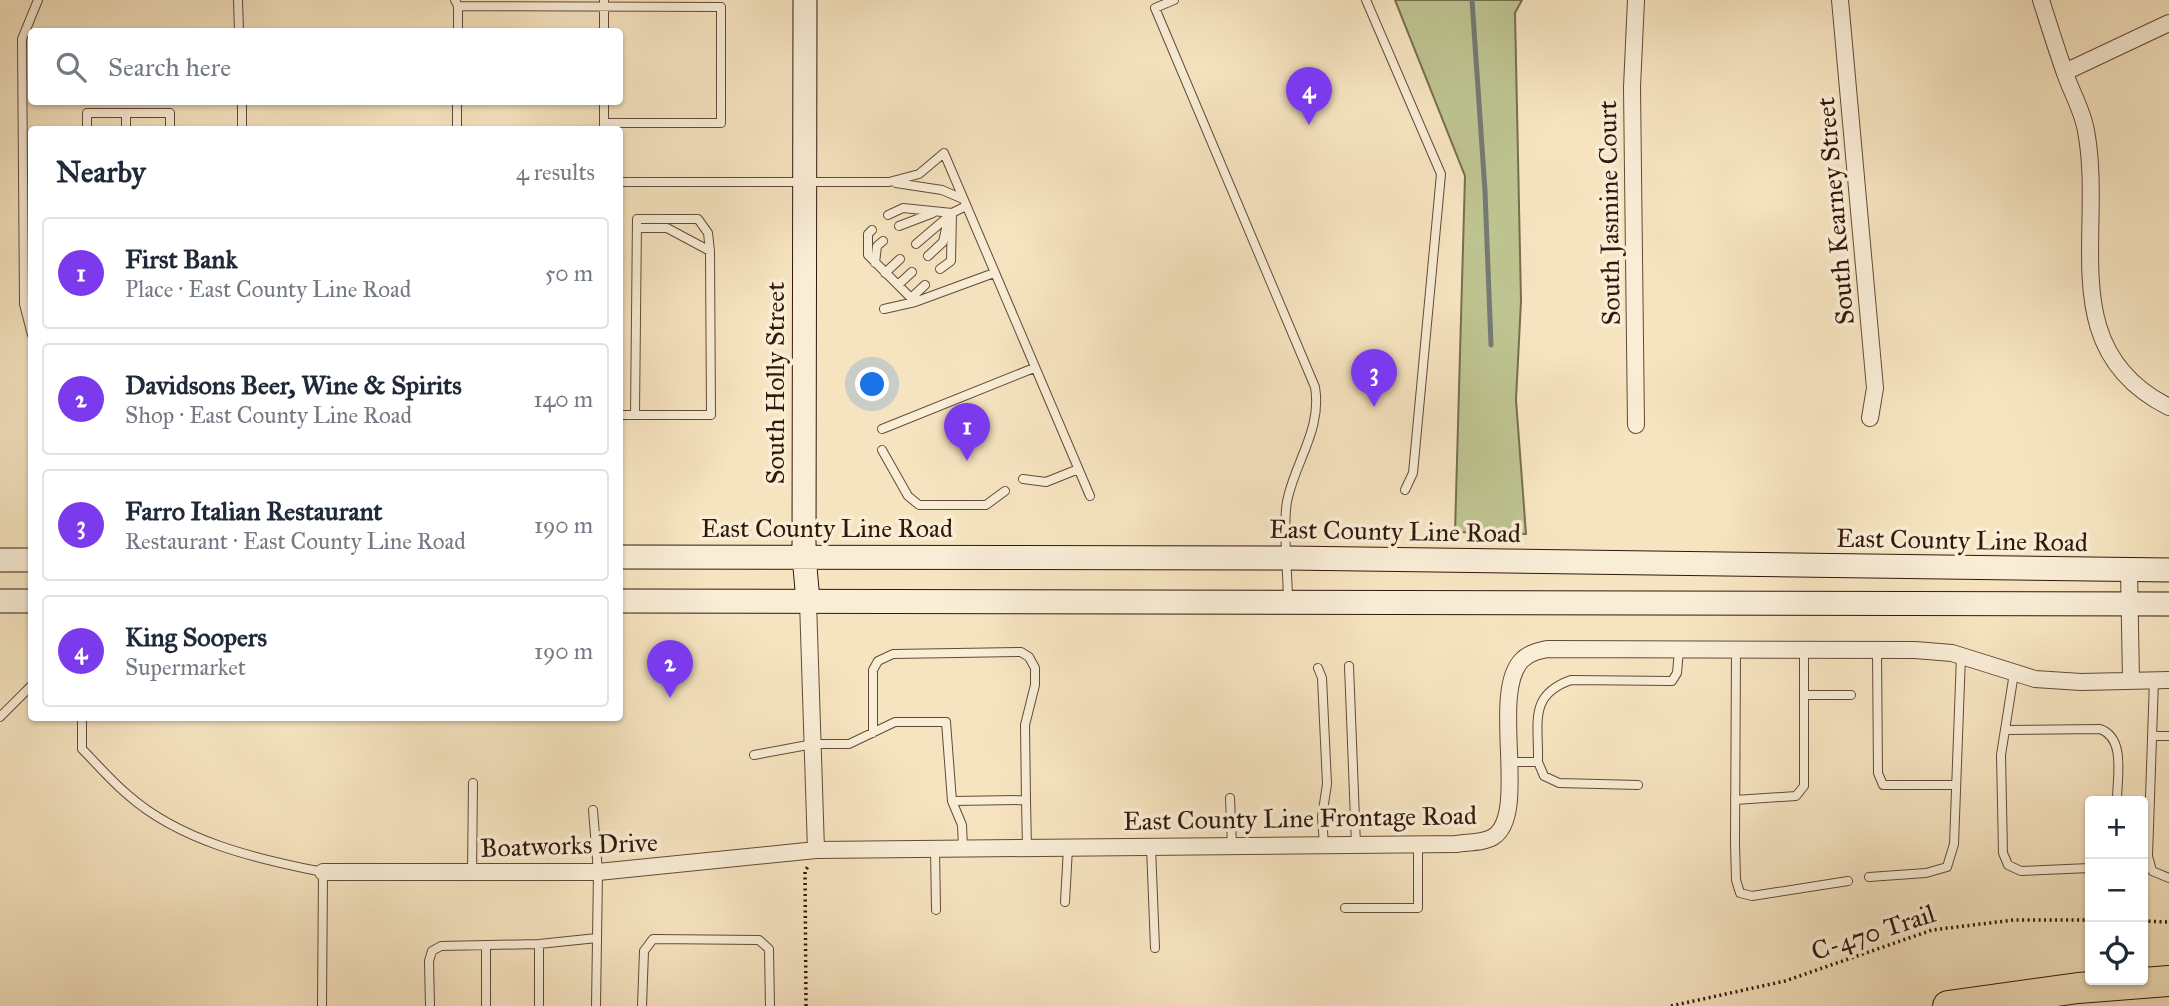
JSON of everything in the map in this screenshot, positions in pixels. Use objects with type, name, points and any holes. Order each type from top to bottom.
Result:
[{"type":"highway","points":[[1948,1006],[2078,988],[2169,981]]},
{"type":"main road","name":"South Holly Street","points":[[805,0],[804,555],[808,601]]},
{"type":"main road","name":"East County Line Road","points":[[623,557],[804,555],[1288,558],[2169,570]]},
{"type":"main road","points":[[0,560],[28,560]]},
{"type":"main road","points":[[0,601],[28,601]]},
{"type":"main road","points":[[623,601],[2169,604]]},
{"type":"street","name":"South Jasmine Court","points":[[1636,0],[1632,87],[1636,425]]},
{"type":"street","name":"South Kearney Street","points":[[1840,0],[1875,388],[1870,418]]},
{"type":"street","points":[[2041,0],[2086,130],[2091,286],[2099,334],[2122,374],[2139,390],[2169,407]]},
{"type":"street","points":[[2064,72],[2169,23]]},
{"type":"street","points":[[2129,570],[2131,681]]},
{"type":"street","name":"South Holly Street","points":[[808,601],[816,850]]},
{"type":"street","name":"East County Line Frontage Road","points":[[816,850],[1456,844],[1494,836],[1505,822],[1509,762],[1509,690],[1522,659],[1546,649],[1915,650],[1961,656],[2035,679],[2081,682],[2161,680]]},
{"type":"street","name":"Boatworks Drive","points":[[323,872],[598,872],[816,850]]},
{"type":"lane","points":[[28,320],[24,304],[27,98],[22,39],[38,0]]},
{"type":"lane","points":[[238,0],[239,28]]},
{"type":"lane","points":[[1174,0],[1155,8],[1315,387],[1317,410],[1304,457],[1287,498],[1288,604]]},
{"type":"lane","points":[[1366,0],[1441,174],[1413,473],[1405,490]]},
{"type":"lane","points":[[458,28],[457,3],[643,3],[722,6],[722,123],[604,126],[604,105]]},
{"type":"lane","points":[[604,3],[604,28]]},
{"type":"lane","points":[[87,126],[88,105]]},
{"type":"lane","points":[[242,105],[242,126]]},
{"type":"lane","points":[[457,105],[457,126]]},
{"type":"lane","points":[[87,113],[170,113],[170,126]]},
{"type":"lane","points":[[126,113],[126,126]]},
{"type":"lane","points":[[889,182],[919,174],[944,153],[1076,470],[1090,496]]},
{"type":"lane","points":[[623,182],[889,182],[942,190],[965,202]]},
{"type":"lane","points":[[916,244],[965,202]]},
{"type":"lane","points":[[888,215],[903,208],[950,215]]},
{"type":"lane","points":[[899,226],[936,212]]},
{"type":"lane","points":[[928,256],[943,242],[950,215]]},
{"type":"lane","points":[[940,269],[951,261],[950,215]]},
{"type":"lane","points":[[623,415],[635,415],[711,415],[710,251],[708,233],[698,219],[637,219],[635,415]]},
{"type":"lane","points":[[637,228],[667,228],[710,251]]},
{"type":"lane","points":[[872,230],[869,234],[867,255],[913,300]]},
{"type":"lane","points":[[876,263],[877,246],[883,241]]},
{"type":"lane","points":[[886,273],[900,259]]},
{"type":"lane","points":[[898,285],[912,272]]},
{"type":"lane","points":[[884,309],[994,272]]},
{"type":"lane","points":[[913,300],[925,285]]},
{"type":"lane","points":[[882,429],[1034,368]]},
{"type":"lane","points":[[882,450],[908,496],[919,505],[986,505],[1006,491]]},
{"type":"lane","points":[[1023,479],[1046,482],[1076,470]]},
{"type":"lane","points":[[1638,785],[1559,783],[1544,776],[1538,762],[1539,710],[1543,695],[1571,680],[1672,681],[1677,673],[1679,650]]},
{"type":"lane","points":[[1736,650],[1736,880],[1740,893],[1752,895],[1847,881]]},
{"type":"lane","points":[[1735,800],[1796,796],[1804,786],[1804,650]]},
{"type":"lane","points":[[1877,650],[1878,773],[1883,785],[1956,785]]},
{"type":"lane","points":[[873,733],[873,670],[878,661],[893,654],[1021,652],[1030,657],[1035,668],[1035,685],[1024,725],[1027,848]]},
{"type":"lane","points":[[1869,877],[1926,873],[1947,867],[1954,844],[1961,656]]},
{"type":"lane","points":[[1349,666],[1356,845]]},
{"type":"lane","points":[[1318,668],[1322,678],[1327,784],[1322,817],[1324,845]]},
{"type":"lane","points":[[2014,673],[2001,755],[2003,853],[2008,865],[2021,871],[2085,868]]},
{"type":"lane","points":[[2161,680],[2154,736],[2150,747],[2148,856],[2152,871],[2169,877]]},
{"type":"lane","points":[[0,716],[28,689]]},
{"type":"lane","points":[[1804,695],[1851,695]]},
{"type":"lane","points":[[82,721],[82,749],[129,796],[178,828],[266,861],[323,872],[322,1006]]},
{"type":"lane","points":[[754,755],[813,744],[849,744],[895,722],[946,722],[952,801],[962,825],[963,848]]},
{"type":"lane","points":[[2005,730],[2100,729],[2110,733],[2117,741],[2117,796]]},
{"type":"lane","points":[[2154,736],[2169,736]]},
{"type":"lane","points":[[1509,762],[1538,762]]},
{"type":"lane","points":[[472,874],[474,783]]},
{"type":"lane","points":[[1230,797],[1232,846]]},
{"type":"lane","points":[[952,801],[1026,800]]},
{"type":"lane","points":[[593,810],[598,872],[596,1006]]},
{"type":"lane","points":[[1345,908],[1418,908],[1418,844]]},
{"type":"lane","points":[[1151,847],[1155,948]]},
{"type":"lane","points":[[1065,902],[1068,848]]},
{"type":"lane","points":[[935,849],[936,910]]},
{"type":"lane","points":[[430,1006],[429,961],[432,951],[441,946],[539,944],[597,938]]},
{"type":"lane","points":[[642,1006],[646,945],[653,939],[666,939],[759,940],[765,943],[769,949],[771,1006]]},
{"type":"lane","points":[[539,944],[539,1006]]},
{"type":"lane","points":[[486,945],[486,1006]]},
{"type":"path","points":[[806,1006],[806,871],[816,850]]},
{"type":"path","name":"C-470 Trail","points":[[1671,1006],[1785,981],[1942,928],[2014,920],[2085,920]]},
{"type":"path","points":[[2148,921],[2169,922]]},
{"type":"green space","points":[[1395,0],[1522,0],[1515,13],[1521,301],[1516,400],[1526,534],[1455,532],[1465,176]]},
{"type":"waterway","points":[[1472,0],[1485,191],[1491,345]]},
{"type":"place","name":"King Soopers","points":[[1309,125]]},
{"type":"place","name":"Farro Italian Restaurant","points":[[1374,407]]},
{"type":"place","name":"First Bank","points":[[967,461]]},
{"type":"place","name":"Davidsons Beer, Wine & Spirits","points":[[670,698]]}]
